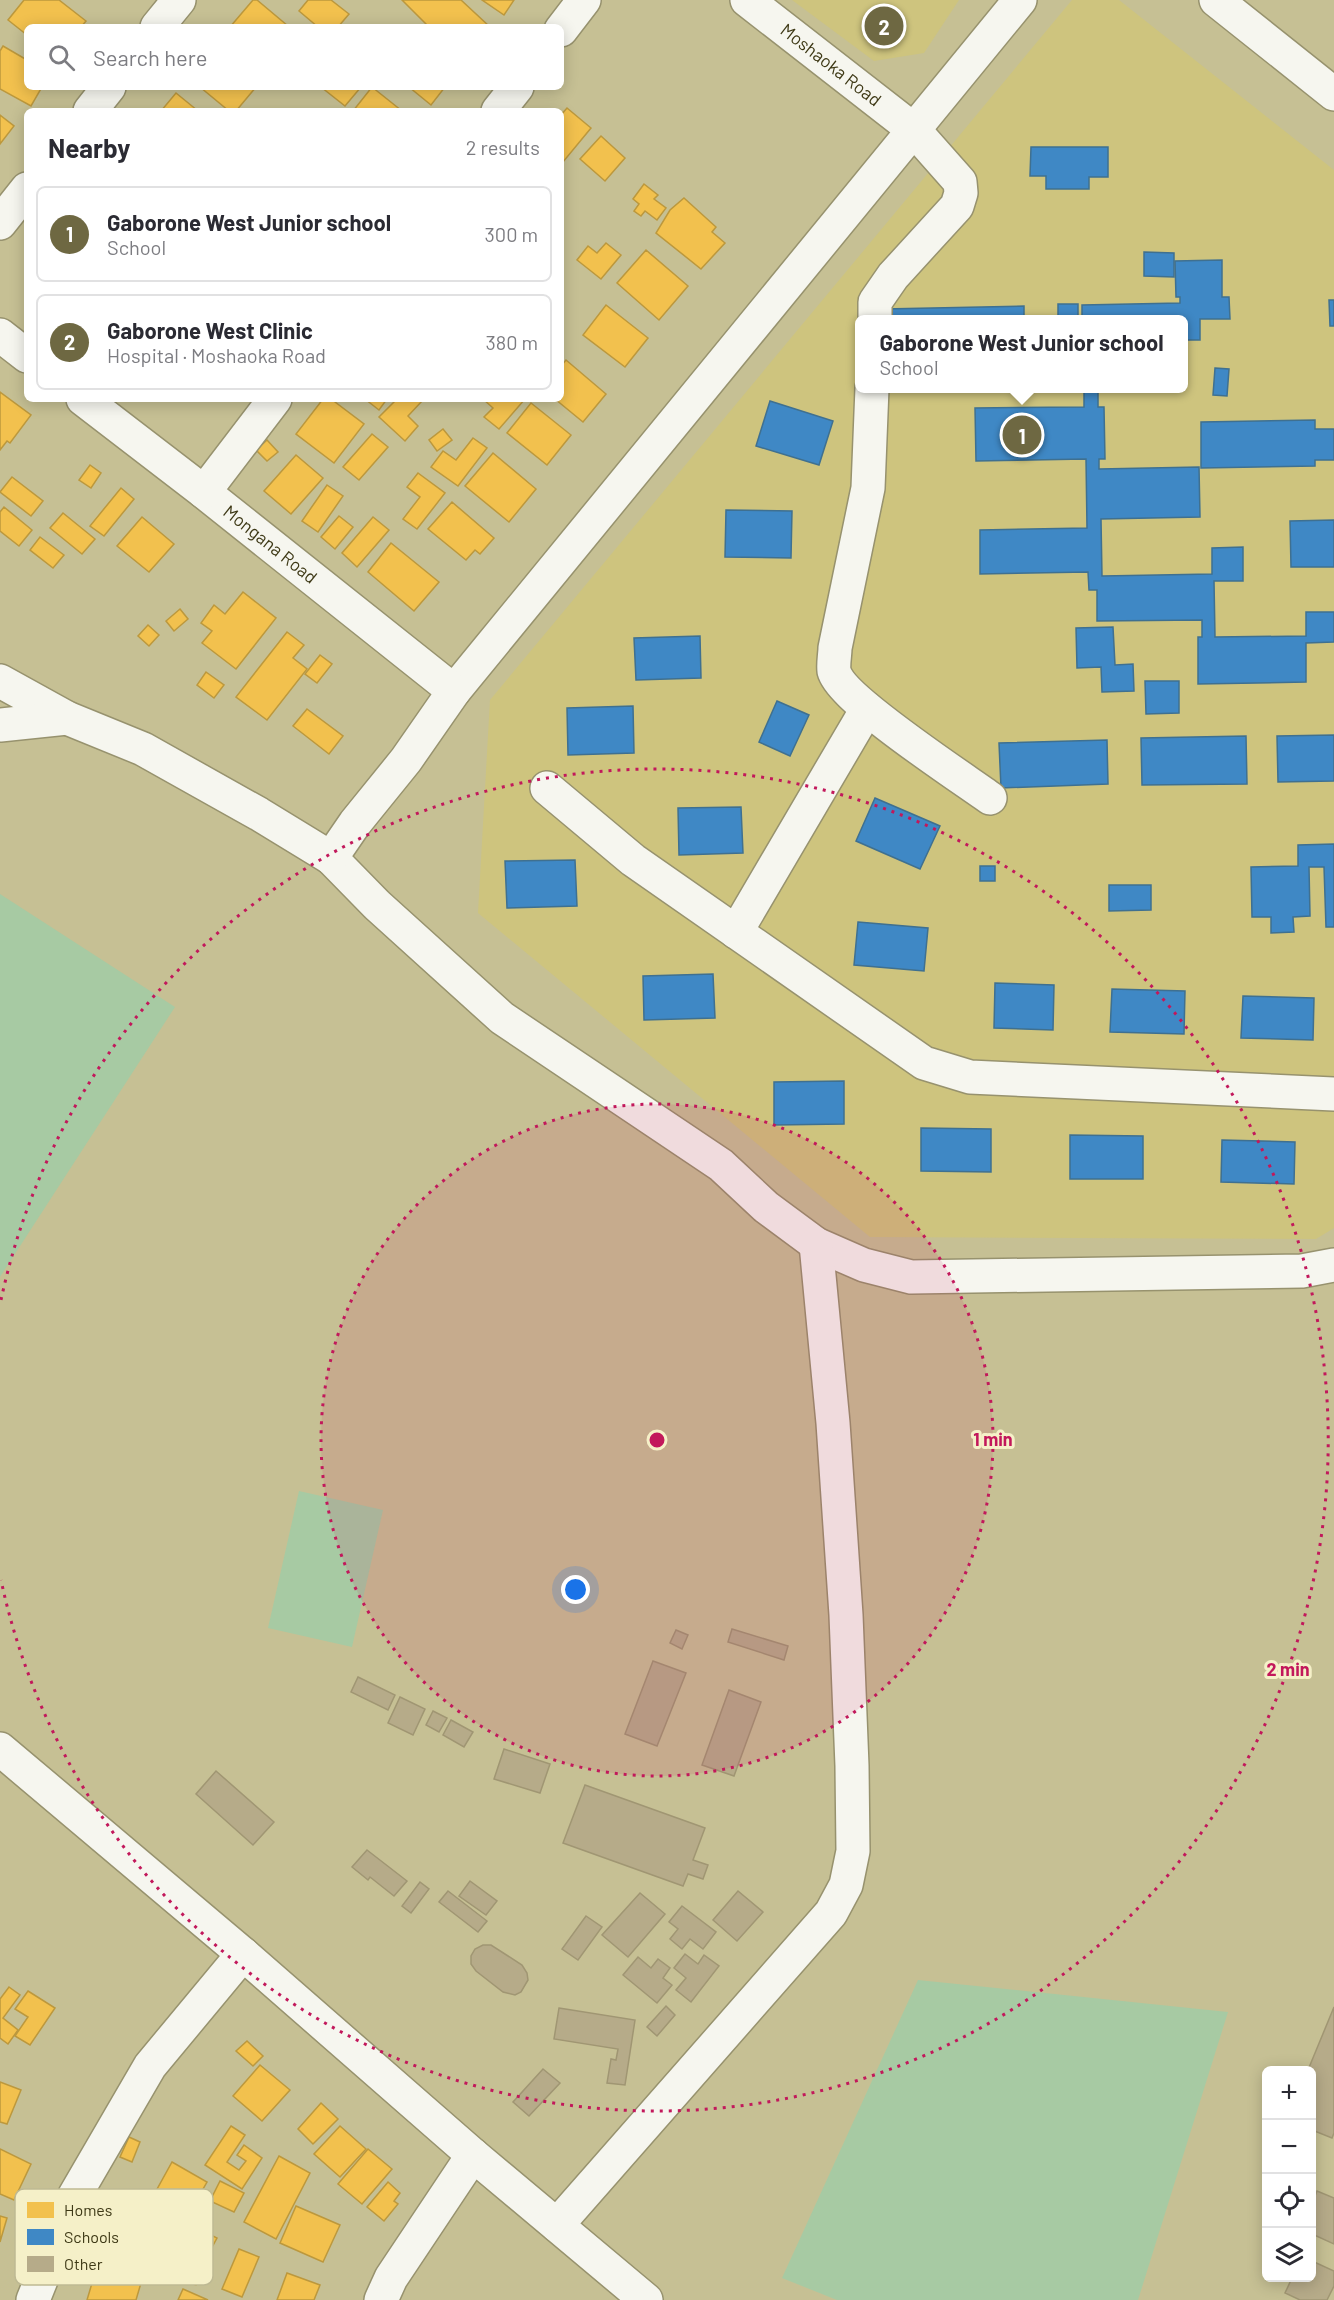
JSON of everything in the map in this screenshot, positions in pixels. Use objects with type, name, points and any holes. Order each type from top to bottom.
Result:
[{"type":"street","points":[[159,24],[179,0]]},
{"type":"street","points":[[564,26],[584,0]]},
{"type":"street","name":"Moshaoka Road","points":[[747,0],[914,130],[960,182],[961,193],[957,206],[893,276],[876,302],[875,315]]},
{"type":"street","points":[[331,858],[355,823],[406,760],[454,691],[1020,0]]},
{"type":"street","points":[[1216,0],[1334,94]]},
{"type":"street","points":[[92,108],[107,90]]},
{"type":"street","points":[[500,108],[515,90]]},
{"type":"street","points":[[0,223],[24,193]]},
{"type":"street","points":[[0,335],[24,354]]},
{"type":"street","points":[[872,393],[868,488],[837,637],[834,671],[844,688],[867,709],[990,798]]},
{"type":"street","name":"Mongana Road","points":[[87,402],[454,691]]},
{"type":"street","points":[[204,492],[273,402]]},
{"type":"street","points":[[0,681],[67,718],[143,749],[259,814],[331,858],[377,905],[502,1018],[720,1165],[766,1207],[816,1244],[864,1265],[911,1277],[1302,1271],[1334,1264]]},
{"type":"street","points":[[736,932],[867,709]]},
{"type":"street","points":[[0,725],[67,718]]},
{"type":"street","points":[[547,788],[633,860],[924,1063],[970,1077],[1334,1094]]},
{"type":"street","points":[[557,2225],[831,1913],[846,1885],[853,1851],[846,1626],[833,1423],[816,1244]]},
{"type":"street","points":[[0,1749],[243,1954],[473,2156],[646,2300]]},
{"type":"street","points":[[78,2189],[150,2066],[243,1954]]},
{"type":"street","points":[[381,2300],[391,2278],[473,2156]]},
{"type":"street","points":[[33,2300],[39,2285]]},
{"type":"shaded area","points":[[792,0],[959,0],[924,53],[874,61]]},
{"type":"shaded area","points":[[1072,0],[1119,0],[1334,170],[1334,1228],[1316,1239],[870,1237],[478,913],[490,700]]},
{"type":"green space","points":[[0,894],[175,1007],[0,1277]]},
{"type":"green space","points":[[299,1491],[383,1510],[352,1647],[268,1628]]},
{"type":"green space","points":[[918,1980],[1228,2012],[1138,2300],[837,2300],[782,2278]]},
{"type":"building: Homes","points":[[24,0],[59,0],[86,21],[84,24],[24,24],[24,33],[8,20]]},
{"type":"building: Homes","points":[[253,0],[257,0],[286,24],[233,24]]},
{"type":"building: Homes","points":[[308,0],[331,0],[349,14],[341,24],[314,24],[299,11]]},
{"type":"building: Homes","points":[[402,0],[461,0],[487,24],[426,24]]},
{"type":"building: Homes","points":[[482,0],[514,0],[504,15]]},
{"type":"building: Homes","points":[[3,46],[24,58],[24,90],[40,90],[31,106],[0,89],[0,51]]},
{"type":"building: Homes","points":[[204,90],[254,90],[238,108],[225,108]]},
{"type":"building: Homes","points":[[325,90],[358,90],[345,106]]},
{"type":"building: Homes","points":[[370,90],[376,90],[398,108],[355,108]]},
{"type":"building: Homes","points":[[413,90],[443,90],[431,105]]},
{"type":"building: Homes","points":[[176,93],[194,108],[164,108]]},
{"type":"building: Homes","points":[[567,108],[591,128],[564,161],[564,112]]},
{"type":"building: Homes","points":[[0,115],[14,126],[0,144]]},
{"type":"building: Homes","points":[[601,136],[625,158],[605,181],[580,159]]},
{"type":"building: Homes","points":[[644,184],[658,195],[654,199],[666,208],[657,220],[645,211],[641,216],[634,211],[639,204],[633,199]]},
{"type":"building: Homes","points":[[684,198],[716,227],[712,232],[725,243],[701,269],[656,233],[670,210]]},
{"type":"building: Homes","points":[[606,243],[621,255],[601,279],[577,260],[588,246],[597,253]]},
{"type":"building: Homes","points":[[646,250],[688,286],[659,320],[617,283]]},
{"type":"building: Homes","points":[[606,305],[648,338],[625,367],[583,335]]},
{"type":"building: Homes","points":[[566,360],[606,394],[583,422],[559,402],[564,402],[564,362]]},
{"type":"building: Homes","points":[[0,392],[31,415],[10,443],[7,441],[0,450]]},
{"type":"building: Homes","points":[[321,402],[335,402],[364,424],[334,463],[296,434]]},
{"type":"building: Homes","points":[[369,402],[385,402],[379,410]]},
{"type":"building: Homes","points":[[394,402],[421,402],[408,416],[418,426],[405,441],[379,417]]},
{"type":"building: Homes","points":[[486,402],[522,402],[499,429],[484,417],[493,408]]},
{"type":"building: Homes","points":[[531,403],[571,435],[547,465],[507,433]]},
{"type":"building: Homes","points":[[443,429],[452,440],[437,451],[429,440]]},
{"type":"building: Homes","points":[[372,434],[388,447],[359,480],[343,467]]},
{"type":"building: Homes","points":[[473,438],[487,448],[458,486],[431,467],[443,451],[456,460]]},
{"type":"building: Homes","points":[[267,440],[278,452],[267,461],[256,450]]},
{"type":"building: Homes","points":[[493,453],[536,489],[509,522],[465,486]]},
{"type":"building: Homes","points":[[296,455],[323,478],[291,514],[264,491]]},
{"type":"building: Homes","points":[[90,465],[101,473],[91,488],[79,480]]},
{"type":"building: Homes","points":[[418,473],[445,493],[417,529],[403,519],[420,497],[407,487]]},
{"type":"building: Homes","points":[[12,477],[43,501],[31,516],[0,492]]},
{"type":"building: Homes","points":[[327,485],[343,496],[318,532],[302,521]]},
{"type":"building: Homes","points":[[121,488],[134,499],[104,536],[90,526]]},
{"type":"building: Homes","points":[[452,502],[494,538],[480,554],[475,550],[466,560],[428,529]]},
{"type":"building: Homes","points":[[4,507],[32,530],[19,546],[0,531],[0,512]]},
{"type":"building: Homes","points":[[63,513],[95,539],[82,554],[50,528]]},
{"type":"building: Homes","points":[[339,516],[353,527],[335,549],[321,537]]},
{"type":"building: Homes","points":[[142,517],[174,544],[149,572],[117,546]]},
{"type":"building: Homes","points":[[373,517],[389,530],[357,567],[342,553]]},
{"type":"building: Homes","points":[[40,537],[64,555],[53,568],[30,550]]},
{"type":"building: Homes","points":[[391,543],[439,582],[414,611],[368,572]]},
{"type":"building: Homes","points":[[243,592],[276,618],[236,669],[202,643],[212,631],[201,623],[214,605],[225,614]]},
{"type":"building: Homes","points":[[180,609],[188,619],[174,631],[166,621]]},
{"type":"building: Homes","points":[[148,625],[159,635],[149,646],[138,636]]},
{"type":"building: Homes","points":[[287,632],[304,645],[293,658],[307,669],[267,720],[236,697]]},
{"type":"building: Homes","points":[[320,655],[332,664],[317,683],[305,674]]},
{"type":"building: Homes","points":[[206,672],[224,685],[214,698],[197,685]]},
{"type":"building: Homes","points":[[307,709],[343,736],[329,754],[293,726]]},
{"type":"building: Homes","points":[[9,1987],[20,1995],[3,2018],[18,2030],[8,2044],[0,2038],[0,1999]]},
{"type":"building: Homes","points":[[28,1991],[55,2008],[30,2045],[15,2036],[28,2017],[15,2009]]},
{"type":"building: Homes","points":[[247,2041],[263,2056],[253,2066],[236,2051]]},
{"type":"building: Homes","points":[[260,2065],[290,2090],[262,2121],[233,2096]]},
{"type":"building: Homes","points":[[0,2082],[21,2090],[7,2124],[0,2122]]},
{"type":"building: Homes","points":[[321,2103],[338,2119],[313,2144],[298,2129]]},
{"type":"building: Homes","points":[[231,2126],[245,2135],[227,2162],[239,2170],[246,2161],[237,2155],[244,2145],[262,2158],[242,2189],[205,2165]]},
{"type":"building: Homes","points":[[340,2126],[366,2149],[340,2177],[314,2154]]},
{"type":"building: Homes","points":[[129,2137],[140,2142],[132,2162],[120,2157]]},
{"type":"building: Homes","points":[[0,2149],[31,2164],[19,2189],[15,2189],[14,2200],[0,2194]]},
{"type":"building: Homes","points":[[368,2149],[392,2169],[362,2204],[338,2184]]},
{"type":"building: Homes","points":[[279,2156],[310,2173],[276,2239],[244,2222]]},
{"type":"building: Homes","points":[[172,2162],[207,2182],[203,2189],[157,2189]]},
{"type":"building: Homes","points":[[220,2181],[244,2193],[234,2212],[213,2202],[213,2195]]},
{"type":"building: Homes","points":[[388,2182],[400,2193],[394,2201],[398,2204],[384,2221],[367,2207]]},
{"type":"building: Homes","points":[[296,2206],[340,2225],[323,2262],[280,2243]]},
{"type":"building: Homes","points":[[0,2216],[7,2218],[0,2242]]},
{"type":"building: Homes","points":[[239,2249],[259,2257],[242,2297],[222,2289]]},
{"type":"building: Homes","points":[[287,2273],[320,2285],[314,2300],[277,2300]]},
{"type":"building: Homes","points":[[91,2285],[140,2285],[136,2300],[87,2300]]},
{"type":"building: Homes","points":[[183,2289],[208,2300],[178,2300]]},
{"type":"building: Schools","points":[[1031,147],[1108,147],[1108,177],[1089,177],[1089,189],[1046,189],[1046,176],[1030,176]]},
{"type":"building: Schools","points":[[1144,252],[1174,253],[1174,277],[1144,276]]},
{"type":"building: Schools","points":[[1222,260],[1222,297],[1229,297],[1230,319],[1200,319],[1200,340],[1188,340],[1188,315],[1082,315],[1082,305],[1180,303],[1180,297],[1176,297],[1175,261]]},
{"type":"building: Schools","points":[[1329,300],[1334,300],[1334,326],[1330,326]]},
{"type":"building: Schools","points":[[1058,304],[1078,304],[1078,315],[1058,315]]},
{"type":"building: Schools","points":[[1024,306],[1024,315],[884,315],[884,309]]},
{"type":"building: Schools","points":[[1215,368],[1229,369],[1227,396],[1213,395]]},
{"type":"building: Schools","points":[[1084,393],[1098,393],[1098,407],[1104,407],[1105,459],[1099,459],[1099,469],[1199,467],[1200,517],[1101,519],[1102,576],[1212,574],[1212,548],[1243,547],[1243,581],[1214,581],[1215,637],[1306,636],[1306,612],[1334,612],[1334,642],[1306,643],[1306,682],[1198,684],[1198,637],[1202,637],[1202,620],[1097,621],[1097,590],[1089,590],[1088,572],[980,574],[980,530],[1087,528],[1086,459],[976,461],[975,408],[1084,407]]},
{"type":"building: Schools","points":[[770,401],[833,421],[819,465],[756,446]]},
{"type":"building: Schools","points":[[1315,420],[1315,429],[1334,429],[1334,460],[1315,460],[1315,466],[1201,468],[1201,422]]},
{"type":"building: Schools","points":[[726,510],[792,511],[791,558],[725,557]]},
{"type":"building: Schools","points":[[1334,520],[1334,567],[1291,567],[1290,521]]},
{"type":"building: Schools","points":[[1113,627],[1115,665],[1133,664],[1134,691],[1102,692],[1101,667],[1077,668],[1076,628]]},
{"type":"building: Schools","points":[[700,636],[701,678],[636,680],[634,638]]},
{"type":"building: Schools","points":[[1145,681],[1179,681],[1179,713],[1146,714]]},
{"type":"building: Schools","points":[[777,701],[809,715],[790,756],[759,742]]},
{"type":"building: Schools","points":[[633,706],[634,753],[568,755],[567,708]]},
{"type":"building: Schools","points":[[1334,735],[1334,781],[1278,782],[1277,736]]},
{"type":"building: Schools","points":[[1246,736],[1247,784],[1142,785],[1141,738]]},
{"type":"building: Schools","points":[[1107,740],[1108,784],[1001,788],[999,743]]},
{"type":"building: Schools","points":[[875,798],[940,826],[920,869],[856,841]]},
{"type":"building: Schools","points":[[741,807],[743,853],[679,855],[678,808]]},
{"type":"building: Schools","points":[[1334,844],[1334,927],[1326,927],[1324,867],[1309,867],[1310,916],[1293,917],[1294,932],[1271,933],[1271,917],[1252,917],[1251,867],[1298,866],[1298,845]]},
{"type":"building: Schools","points":[[575,860],[577,906],[507,908],[505,861]]},
{"type":"building: Schools","points":[[980,866],[995,866],[995,881],[980,881]]},
{"type":"building: Schools","points":[[1109,885],[1151,885],[1151,910],[1109,911]]},
{"type":"building: Schools","points":[[858,922],[928,928],[924,971],[854,965]]},
{"type":"building: Schools","points":[[713,974],[715,1018],[644,1020],[643,976]]},
{"type":"building: Schools","points":[[995,983],[1054,985],[1053,1030],[994,1028]]},
{"type":"building: Schools","points":[[1112,989],[1185,991],[1184,1034],[1110,1032]]},
{"type":"building: Schools","points":[[1243,996],[1314,998],[1313,1040],[1241,1038]]},
{"type":"building: Schools","points":[[844,1081],[844,1124],[774,1125],[774,1082]]},
{"type":"building: Schools","points":[[921,1128],[991,1129],[991,1172],[921,1171]]},
{"type":"building: Schools","points":[[1070,1135],[1143,1136],[1143,1179],[1070,1179]]},
{"type":"building: Schools","points":[[1222,1140],[1295,1142],[1294,1184],[1221,1182]]},
{"type":"building: Other","points":[[732,1629],[788,1646],[784,1660],[728,1642]]},
{"type":"building: Other","points":[[676,1630],[688,1635],[682,1649],[670,1643]]},
{"type":"building: Other","points":[[653,1661],[686,1673],[657,1746],[625,1734]]},
{"type":"building: Other","points":[[358,1677],[395,1695],[388,1710],[351,1692]]},
{"type":"building: Other","points":[[729,1690],[761,1702],[734,1776],[702,1765]]},
{"type":"building: Other","points":[[400,1697],[425,1709],[413,1735],[388,1723]]},
{"type":"building: Other","points":[[433,1711],[447,1718],[439,1732],[426,1725]]},
{"type":"building: Other","points":[[451,1720],[473,1732],[464,1747],[443,1735]]},
{"type":"building: Other","points":[[504,1749],[550,1764],[540,1793],[494,1779]]},
{"type":"building: Other","points":[[216,1771],[274,1822],[253,1845],[196,1794]]},
{"type":"building: Other","points":[[585,1785],[705,1828],[693,1860],[708,1865],[703,1879],[688,1874],[683,1886],[563,1843]]},
{"type":"building: Other","points":[[367,1850],[407,1881],[394,1896],[370,1877],[368,1880],[352,1867]]},
{"type":"building: Other","points":[[470,1881],[497,1901],[486,1915],[459,1896]]},
{"type":"building: Other","points":[[420,1882],[429,1889],[411,1913],[402,1906]]},
{"type":"building: Other","points":[[448,1891],[487,1921],[478,1932],[439,1902]]},
{"type":"building: Other","points":[[738,1891],[763,1912],[737,1941],[713,1920]]},
{"type":"building: Other","points":[[640,1893],[665,1914],[628,1957],[602,1935]]},
{"type":"building: Other","points":[[682,1906],[716,1932],[703,1949],[690,1939],[682,1949],[670,1939],[678,1929],[669,1922]]},
{"type":"building: Other","points":[[586,1916],[602,1927],[578,1960],[562,1949]]},
{"type":"building: Other","points":[[483,1945],[491,1945],[522,1965],[528,1980],[521,1992],[515,1995],[503,1992],[476,1971],[471,1964],[471,1956],[475,1949]]},
{"type":"building: Other","points":[[685,1954],[698,1964],[704,1955],[719,1966],[691,2002],[676,1990],[686,1978],[674,1968]]},
{"type":"building: Other","points":[[638,1957],[651,1968],[658,1959],[670,1968],[663,1978],[672,1985],[657,2003],[623,1975]]},
{"type":"building: Other","points":[[666,2006],[675,2015],[657,2036],[647,2027]]},
{"type":"building: Other","points":[[1334,2007],[1334,2133],[1332,2138],[1316,2132],[1316,2066],[1310,2066]]},
{"type":"building: Other","points":[[559,2008],[635,2020],[625,2085],[607,2083],[611,2059],[616,2060],[618,2049],[554,2039]]},
{"type":"building: Other","points":[[543,2069],[560,2083],[529,2116],[513,2102]]},
{"type":"building: Other","points":[[1317,2191],[1334,2198],[1334,2244],[1316,2236]]},
{"type":"building: Other","points":[[1316,2263],[1334,2271],[1334,2286],[1327,2300],[1300,2300],[1285,2293],[1290,2282],[1316,2282]]},
{"type":"place","name":"Gaborone West Clinic","points":[[884,26]]},
{"type":"place","name":"Gaborone West Junior school","points":[[1022,435]]}]
